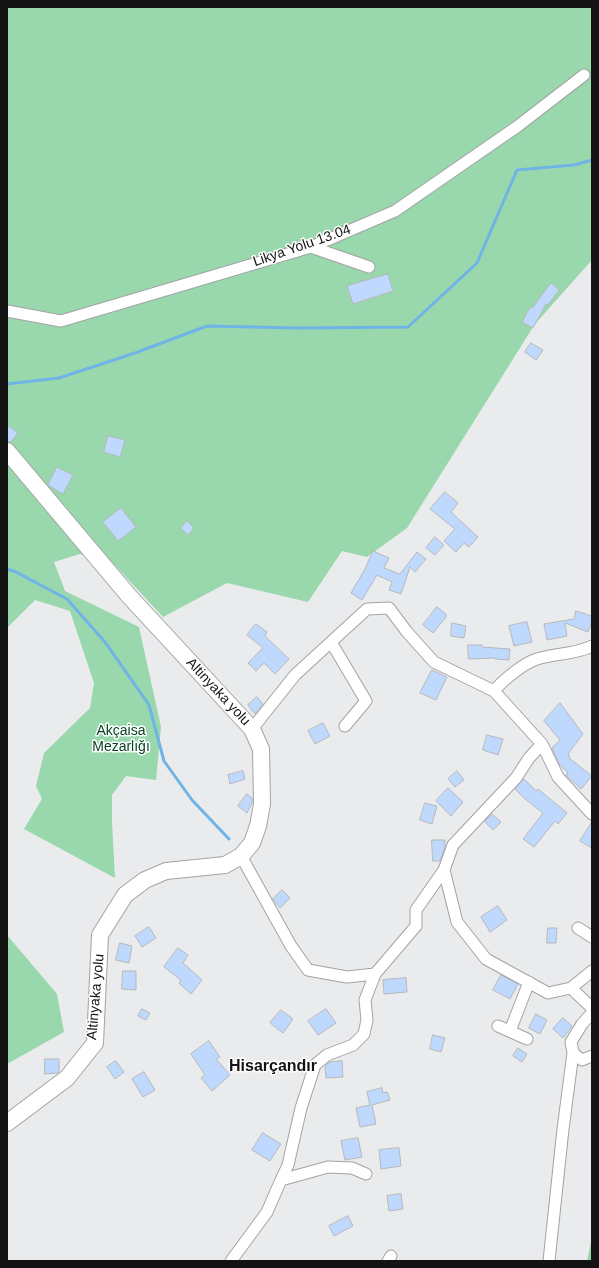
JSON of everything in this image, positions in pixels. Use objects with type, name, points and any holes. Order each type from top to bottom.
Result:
[{"type":"main road","name":"Altinyaka yolu","points":[[7,451],[129,596],[252,729],[261,749],[262,804],[258,826],[252,843],[241,856],[225,865],[166,871],[145,880],[125,895],[100,935],[95,1043],[67,1078],[7,1123]]},
{"type":"street","name":"Likya Yolu 13.04","points":[[7,311],[61,321],[311,246],[395,211],[518,126],[584,75]]},
{"type":"street","points":[[311,246],[369,267]]},
{"type":"street","points":[[252,729],[295,675],[367,609],[389,608],[407,632],[434,662],[494,691],[542,744],[558,776],[592,814]]},
{"type":"street","points":[[331,642],[366,701],[345,726]]},
{"type":"street","points":[[494,691],[506,679],[536,659],[584,650],[592,646]]},
{"type":"street","points":[[231,1261],[267,1212],[288,1165],[301,1108],[315,1065],[327,1055],[353,1045],[364,1034],[367,1020],[366,1000],[375,974],[416,926],[416,910],[444,870],[453,845],[516,778],[529,758],[542,744]]},
{"type":"street","points":[[241,856],[291,946],[308,970],[347,976],[375,974]]},
{"type":"street","points":[[444,870],[457,922],[486,959],[548,993],[571,988],[592,971]]},
{"type":"street","points":[[578,928],[592,937]]},
{"type":"street","points":[[510,1031],[529,982]]},
{"type":"street","points":[[571,988],[592,1008]]},
{"type":"street","points":[[549,1261],[563,1129],[573,1053],[571,1042],[582,1024],[592,1013]]},
{"type":"street","points":[[498,1026],[527,1039]]},
{"type":"street","points":[[573,1053],[582,1060],[592,1056]]},
{"type":"street","points":[[281,1180],[328,1167],[352,1168],[366,1174]]},
{"type":"green space","name":"Akçaisa Mezarlığı","points":[[7,7],[592,7],[592,260],[535,324],[407,528],[367,557],[342,551],[308,602],[227,583],[163,617],[111,561],[80,554],[54,562],[65,591],[139,627],[161,727],[156,780],[126,776],[112,795],[115,878],[24,829],[42,799],[36,786],[44,753],[90,708],[94,683],[70,611],[35,600],[7,628]]},
{"type":"green space","points":[[7,935],[57,994],[64,1032],[7,1064]]},
{"type":"green space","points":[[592,1237],[592,1261],[587,1261]]},
{"type":"building","points":[[388,274],[393,291],[353,304],[347,286]]},
{"type":"building","points":[[551,283],[559,290],[548,305],[546,304],[533,328],[522,322],[530,307],[532,308]]},
{"type":"building","points":[[531,343],[543,350],[536,360],[525,352]]},
{"type":"building","points":[[7,425],[18,433],[11,442],[7,442]]},
{"type":"building","points":[[108,436],[125,440],[120,457],[104,452]]},
{"type":"building","points":[[57,467],[73,475],[63,494],[48,485]]},
{"type":"building","points":[[445,492],[458,503],[451,512],[478,537],[469,547],[464,543],[456,552],[444,541],[455,529],[430,509]]},
{"type":"building","points":[[121,508],[136,527],[118,541],[103,522]]},
{"type":"building","points":[[187,521],[194,528],[188,535],[181,528]]},
{"type":"building","points":[[435,537],[444,545],[435,555],[426,548]]},
{"type":"building","points":[[373,551],[389,558],[384,568],[400,574],[417,552],[426,559],[415,572],[410,567],[401,594],[389,590],[392,582],[377,575],[362,600],[351,593],[365,569]]},
{"type":"building","points":[[437,607],[446,614],[446,617],[433,633],[423,625]]},
{"type":"building","points":[[576,611],[592,616],[592,621],[588,632],[565,623],[567,636],[547,640],[544,624],[574,619]]},
{"type":"building","points":[[527,622],[532,642],[514,646],[509,626]]},
{"type":"building","points":[[452,623],[466,626],[464,638],[451,636]]},
{"type":"building","points":[[256,624],[267,632],[265,636],[289,659],[275,674],[264,663],[256,671],[248,663],[263,648],[247,635]]},
{"type":"building","points":[[468,645],[482,645],[482,647],[510,649],[509,660],[495,658],[469,659]]},
{"type":"building","points":[[432,670],[447,677],[436,700],[420,693]]},
{"type":"building","points":[[257,697],[263,704],[255,714],[248,705]]},
{"type":"building","points":[[560,703],[583,734],[568,754],[570,757],[569,758],[592,776],[581,789],[566,775],[568,773],[559,764],[552,748],[560,740],[544,721]]},
{"type":"building","points":[[323,723],[330,736],[315,744],[308,731]]},
{"type":"building","points":[[487,735],[503,739],[498,755],[483,750]]},
{"type":"building","points":[[243,771],[245,779],[230,784],[228,775]]},
{"type":"building","points":[[457,771],[464,780],[455,787],[448,779]]},
{"type":"building","points":[[524,779],[536,791],[538,789],[567,813],[558,824],[555,821],[534,847],[523,839],[543,813],[515,789]]},
{"type":"building","points":[[448,788],[463,802],[451,816],[436,801]]},
{"type":"building","points":[[247,794],[252,798],[252,803],[247,813],[238,806]]},
{"type":"building","points":[[425,803],[437,806],[432,824],[420,820]]},
{"type":"building","points":[[492,814],[501,822],[493,830],[485,822]]},
{"type":"building","points":[[592,822],[592,848],[580,841]]},
{"type":"building","points":[[432,840],[445,840],[445,847],[440,861],[433,861]]},
{"type":"building","points":[[282,890],[290,898],[280,908],[273,899]]},
{"type":"building","points":[[498,906],[507,920],[490,932],[481,917]]},
{"type":"building","points":[[149,927],[156,938],[142,947],[135,936]]},
{"type":"building","points":[[548,928],[557,928],[556,943],[547,943]]},
{"type":"building","points":[[120,943],[132,946],[129,963],[116,960]]},
{"type":"building","points":[[178,948],[188,955],[183,963],[202,980],[191,994],[179,983],[181,980],[164,967]]},
{"type":"building","points":[[123,971],[136,971],[136,990],[122,989]]},
{"type":"building","points":[[501,975],[518,984],[510,999],[493,990]]},
{"type":"building","points":[[406,978],[407,992],[384,994],[383,980]]},
{"type":"building","points":[[142,1009],[150,1013],[146,1020],[138,1016]]},
{"type":"building","points":[[326,1009],[336,1023],[318,1035],[308,1021]]},
{"type":"building","points":[[281,1010],[293,1019],[283,1033],[270,1023]]},
{"type":"building","points":[[536,1014],[547,1020],[540,1034],[529,1028]]},
{"type":"building","points":[[563,1018],[572,1026],[563,1038],[553,1029]]},
{"type":"building","points":[[433,1035],[445,1038],[441,1052],[430,1049]]},
{"type":"building","points":[[209,1041],[220,1057],[216,1059],[230,1075],[212,1091],[201,1078],[205,1075],[191,1054]]},
{"type":"building","points":[[518,1048],[527,1054],[522,1062],[513,1056]]},
{"type":"building","points":[[45,1059],[59,1059],[59,1072],[45,1074]]},
{"type":"building","points":[[116,1061],[124,1072],[115,1079],[107,1067]]},
{"type":"building","points":[[342,1061],[343,1077],[326,1078],[325,1066],[330,1062]]},
{"type":"building","points":[[144,1072],[155,1090],[143,1097],[132,1079]]},
{"type":"building","points":[[382,1088],[383,1093],[387,1092],[390,1100],[372,1105],[376,1124],[360,1127],[356,1108],[370,1105],[367,1092]]},
{"type":"building","points":[[263,1133],[281,1144],[270,1161],[252,1150]]},
{"type":"building","points":[[358,1138],[362,1157],[345,1160],[341,1141]]},
{"type":"building","points":[[399,1148],[401,1166],[381,1169],[379,1150]]},
{"type":"building","points":[[401,1194],[403,1209],[389,1211],[387,1196]]},
{"type":"building","points":[[348,1216],[353,1226],[334,1236],[329,1226]]},
{"type":"waterway","points":[[7,384],[59,378],[135,353],[207,326],[297,328],[408,327],[477,263],[517,170],[574,165],[592,160]]},
{"type":"waterway","points":[[7,569],[16,572],[67,599],[105,642],[149,705],[164,761],[192,800],[229,839]]},
{"type":"district","name":"Hisarçandır","points":[[273,1067]]}]
